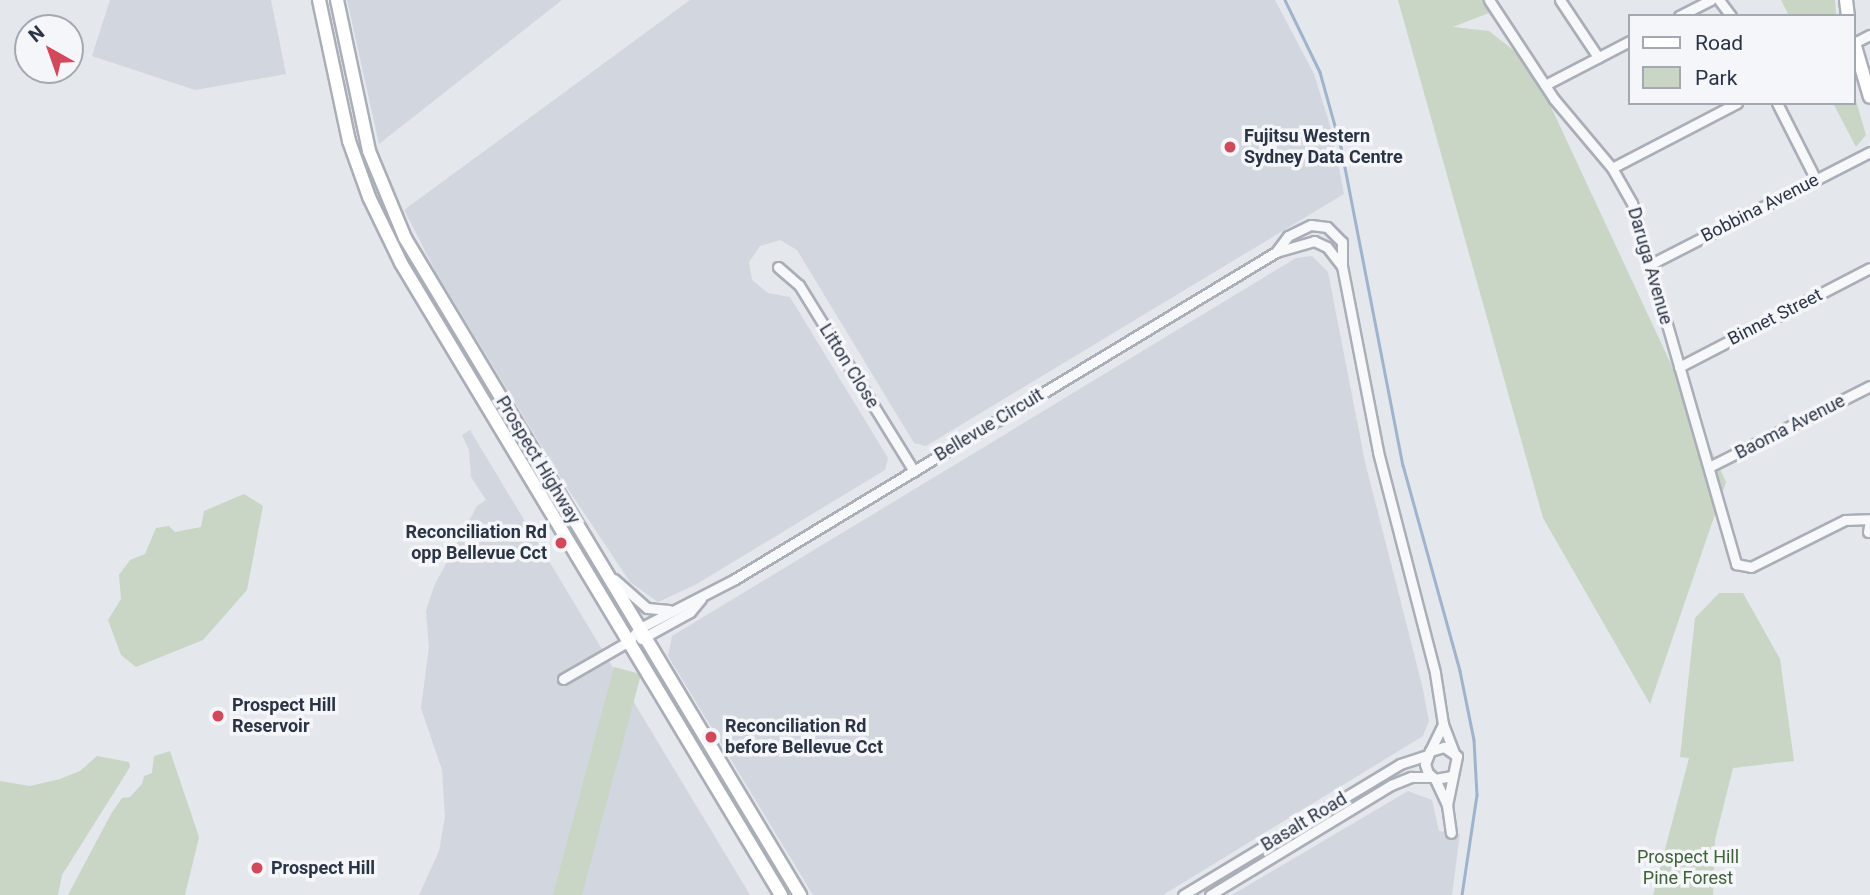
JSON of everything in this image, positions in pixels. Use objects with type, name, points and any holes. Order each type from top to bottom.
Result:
[{"type":"main road","name":"Prospect Highway","points":[[319,0],[349,141],[369,197],[440,330],[781,895]]},
{"type":"main road","name":"Prospect Highway","points":[[337,0],[369,151],[398,223],[800,895]]},
{"type":"main road","points":[[1856,50],[1870,97]]},
{"type":"street","name":"Daruga Avenue","points":[[1489,0],[1545,85],[1612,169],[1632,202],[1733,557],[1740,567],[1751,566],[1845,520],[1870,520]]},
{"type":"street","points":[[1560,0],[1598,57]]},
{"type":"street","points":[[1683,14],[1711,0]]},
{"type":"street","points":[[1545,85],[1629,42]]},
{"type":"street","points":[[1612,169],[1733,105]]},
{"type":"street","points":[[1778,105],[1816,180]]},
{"type":"street","name":"Bobbina Avenue","points":[[1651,264],[1870,152]]},
{"type":"street","name":"Bellevue Circuit","points":[[643,633],[674,609],[702,598],[1276,252],[1299,229],[1320,225],[1338,235],[1378,452],[1435,673],[1443,724],[1454,752]]},
{"type":"street","name":"Bellevue Circuit","points":[[1276,252],[1314,241],[1327,247],[1342,266]]},
{"type":"street","name":"Litton Close","points":[[778,267],[799,285],[914,471]]},
{"type":"street","name":"Binnet Street","points":[[1679,367],[1870,268]]},
{"type":"street","name":"Baoma Avenue","points":[[1709,467],[1870,386]]},
{"type":"street","points":[[1868,532],[1870,520]]},
{"type":"street","points":[[605,571],[647,608],[659,612],[674,609]]},
{"type":"street","name":"Bellevue Circuit","points":[[563,679],[643,633],[690,612],[702,598]]},
{"type":"street","points":[[1443,724],[1429,753],[1426,769],[1434,778],[1447,806],[1451,833]]},
{"type":"street","points":[[1429,753],[1444,747],[1454,752],[1458,767],[1452,776],[1447,806]]},
{"type":"street","name":"Basalt Road","points":[[1183,895],[1400,764],[1429,753]]},
{"type":"street","points":[[1434,778],[1452,776]]},
{"type":"street","name":"Basalt Road","points":[[1210,895],[1391,785],[1411,777],[1434,778]]},
{"type":"shaded area","points":[[110,0],[271,0],[286,74],[195,90],[92,56]]},
{"type":"shaded area","points":[[347,0],[562,0],[379,144]]},
{"type":"shaded area","points":[[690,0],[1275,0],[1314,74],[1332,132],[1344,194],[926,446],[914,443],[797,250],[780,240],[760,246],[749,262],[752,280],[768,293],[790,297],[888,458],[885,470],[695,585],[658,602],[630,582],[562,480],[437,274],[404,210]]},
{"type":"shaded area","points":[[1312,256],[1328,272],[1365,462],[1422,685],[1429,721],[1423,736],[1163,895],[813,895],[668,656],[672,636],[1296,258]]},
{"type":"shaded area","points":[[470,430],[750,895],[419,895],[439,851],[445,817],[442,770],[421,708],[429,647],[426,611],[434,586],[477,506],[486,500],[471,477],[469,450],[462,435]]},
{"type":"shaded area","points":[[1408,791],[1432,800],[1439,831],[1460,834],[1452,895],[1232,895]]},
{"type":"green space","points":[[1398,0],[1483,0],[1489,13],[1453,27],[1489,31],[1531,64],[1726,482],[1650,704],[1543,518]]},
{"type":"green space","points":[[1781,0],[1835,0],[1836,14],[1788,14]]},
{"type":"green space","points":[[1856,101],[1866,135],[1856,147],[1834,105],[1856,105]]},
{"type":"green space","points":[[244,494],[263,506],[247,590],[203,640],[136,667],[121,655],[108,620],[121,599],[119,575],[130,560],[145,554],[156,528],[169,526],[175,532],[201,527],[204,511]]},
{"type":"green space","name":"Prospect Hill Pine Forest","points":[[1719,593],[1743,593],[1780,659],[1794,761],[1733,768],[1715,840],[1713,895],[1653,895],[1689,758],[1680,757],[1695,618]]},
{"type":"green space","points":[[614,667],[641,674],[582,895],[553,895]]},
{"type":"green space","points":[[170,751],[199,837],[185,895],[68,895],[122,798],[130,797],[142,784],[144,776],[152,773],[154,756]]},
{"type":"green space","points":[[97,756],[129,762],[130,767],[62,875],[58,895],[0,895],[0,781],[30,786],[60,779],[80,771]]},
{"type":"waterway","points":[[1285,0],[1320,72],[1341,147],[1403,465],[1460,671],[1474,740],[1477,795],[1462,895]]},
{"type":"place","name":"Fujitsu Western Sydney Data Centre","points":[[1230,147]]},
{"type":"place","name":"Reconciliation Rd opp Bellevue Cct","points":[[561,543]]},
{"type":"place","name":"Prospect Hill Reservoir","points":[[218,716]]},
{"type":"place","name":"Reconciliation Rd before Bellevue Cct","points":[[711,737]]},
{"type":"place","name":"Prospect Hill","points":[[257,868]]}]
